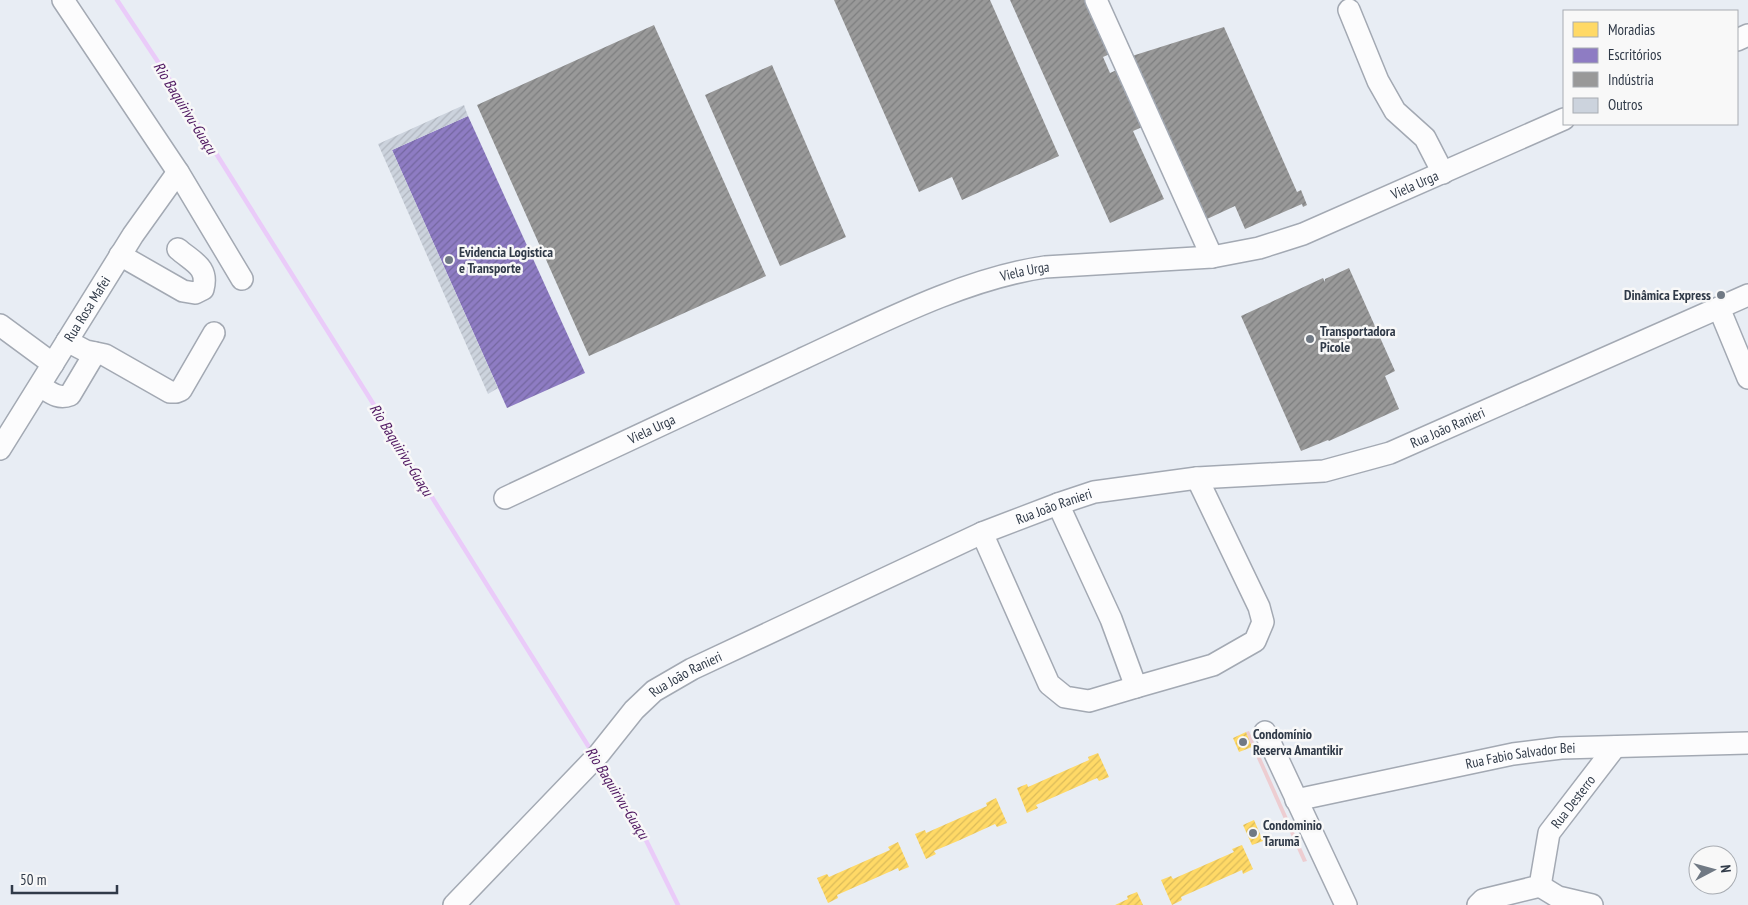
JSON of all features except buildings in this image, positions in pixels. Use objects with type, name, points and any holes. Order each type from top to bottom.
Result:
[{"type":"street","points":[[63,0],[178,172],[242,279]]},
{"type":"street","points":[[1096,0],[1212,257]]},
{"type":"street","points":[[1349,10],[1378,81],[1395,111],[1425,138],[1443,173]]},
{"type":"street","name":"Viela Urga","points":[[505,498],[890,318],[978,282],[1022,270],[1045,267],[1212,257],[1259,248],[1303,234],[1563,119]]},
{"type":"street","name":"Rua Rosa Mafei","points":[[0,449],[133,235],[178,172]]},
{"type":"street","points":[[120,256],[183,292],[195,294],[203,289],[206,278],[204,271],[178,249]]},
{"type":"street","name":"Rua João Ranieri","points":[[454,905],[599,754],[634,710],[654,691],[692,669],[982,533],[1058,504],[1094,492],[1129,486],[1197,478],[1324,471],[1390,452],[1748,295]]},
{"type":"street","points":[[1719,308],[1748,378]]},
{"type":"street","points":[[0,325],[53,364]]},
{"type":"street","points":[[67,341],[86,352],[105,355],[170,392],[176,392],[181,390],[214,333]]},
{"type":"street","points":[[40,386],[56,396],[64,397],[70,395],[95,353]]},
{"type":"street","points":[[982,533],[1049,684],[1065,697],[1090,701],[1213,665],[1255,641],[1263,622],[1259,607],[1197,478]]},
{"type":"street","points":[[1058,504],[1111,619],[1136,687]]},
{"type":"street","points":[[1265,732],[1346,905]]},
{"type":"street","name":"Rua Fabio Salvador Bei","points":[[1296,800],[1513,754],[1561,748],[1748,743]]},
{"type":"street","name":"Rua Desterro","points":[[1540,886],[1549,832],[1615,746]]},
{"type":"street","points":[[1478,905],[1483,900],[1540,886],[1558,897],[1592,905]]},
{"type":"shaded area","points":[[1249,731],[1307,861],[1303,862],[1252,747],[1246,732]]},
{"type":"waterway","name":"Rio Baquirivu-Guaçu","points":[[117,0],[168,77],[592,752]]},
{"type":"waterway","name":"Rio Baquirivu-Guaçu","points":[[598,762],[641,830],[678,905]]},
{"type":"place","name":"Evidencia Logistica e Transporte","points":[[449,260]]},
{"type":"place","name":"Dinâmica Express","points":[[1721,295]]},
{"type":"place","name":"Transportadora Picole","points":[[1310,339]]},
{"type":"place","name":"Condomínio Reserva Amantikir","points":[[1243,742]]},
{"type":"place","name":"Condominio Tarumã","points":[[1253,833]]}]
